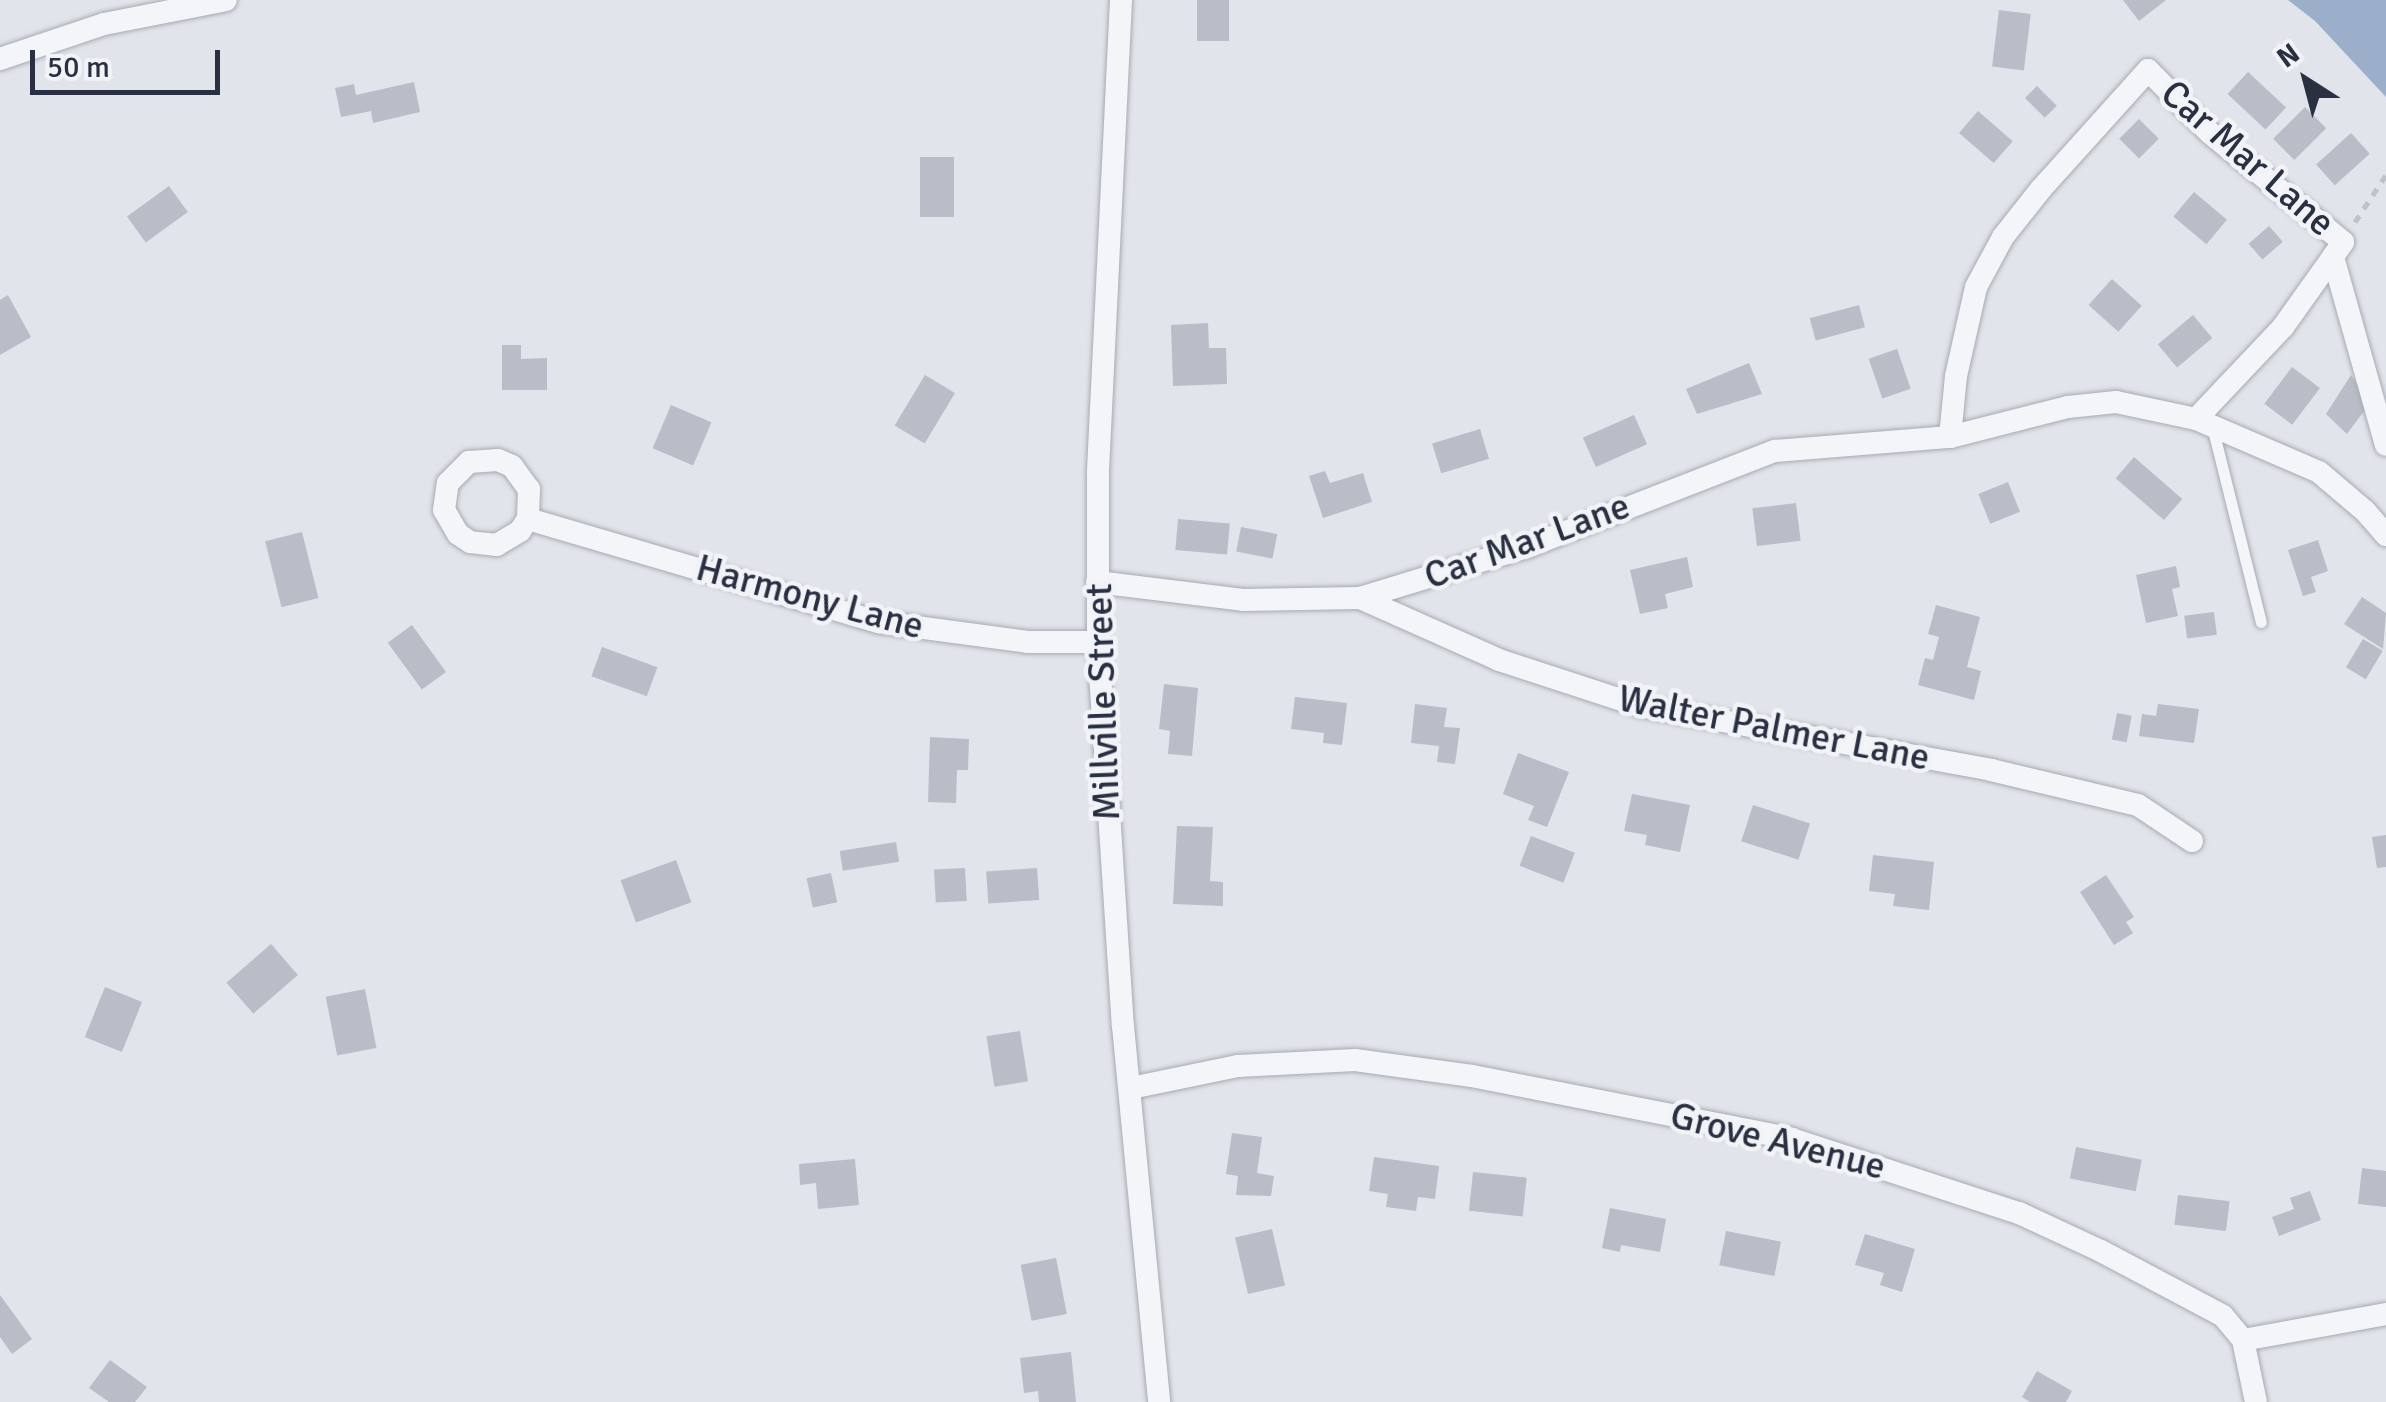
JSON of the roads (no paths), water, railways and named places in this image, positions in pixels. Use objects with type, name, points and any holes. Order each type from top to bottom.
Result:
[{"type":"street","points":[[0,59],[104,24],[226,0]]},
{"type":"street","name":"Millville Street","points":[[1121,0],[1098,474],[1098,642],[1108,841],[1159,1402]]},
{"type":"street","name":"Car Mar Lane","points":[[1950,437],[1956,376],[1976,286],[2003,237],[2041,189],[2148,70],[2210,133],[2338,249],[2386,446]]},
{"type":"street","name":"Car Mar Lane","points":[[2204,422],[2283,327],[2338,249]]},
{"type":"street","name":"Car Mar Lane","points":[[1097,582],[1244,600],[1360,598],[1527,546],[1775,452],[1950,437],[2068,407],[2116,402],[2204,422],[2319,472],[2365,510],[2386,536]]},
{"type":"street","name":"Harmony Lane","points":[[528,519],[879,622],[1028,642],[1098,642]]},
{"type":"street","name":"Walter Palmer Lane","points":[[1360,598],[1499,660],[1640,706],[1991,770],[2138,805],[2192,840]]},
{"type":"street","name":"Grove Avenue","points":[[1131,1088],[1238,1066],[1355,1060],[1472,1076],[1774,1134],[1877,1163],[2018,1213],[2101,1251],[2224,1316],[2243,1340]]},
{"type":"street","points":[[2256,1402],[2243,1340],[2386,1314]]},
{"type":"lane","points":[[2204,422],[2261,622]]},
{"type":"water","points":[[2288,0],[2386,0],[2386,97],[2315,21]]}]
